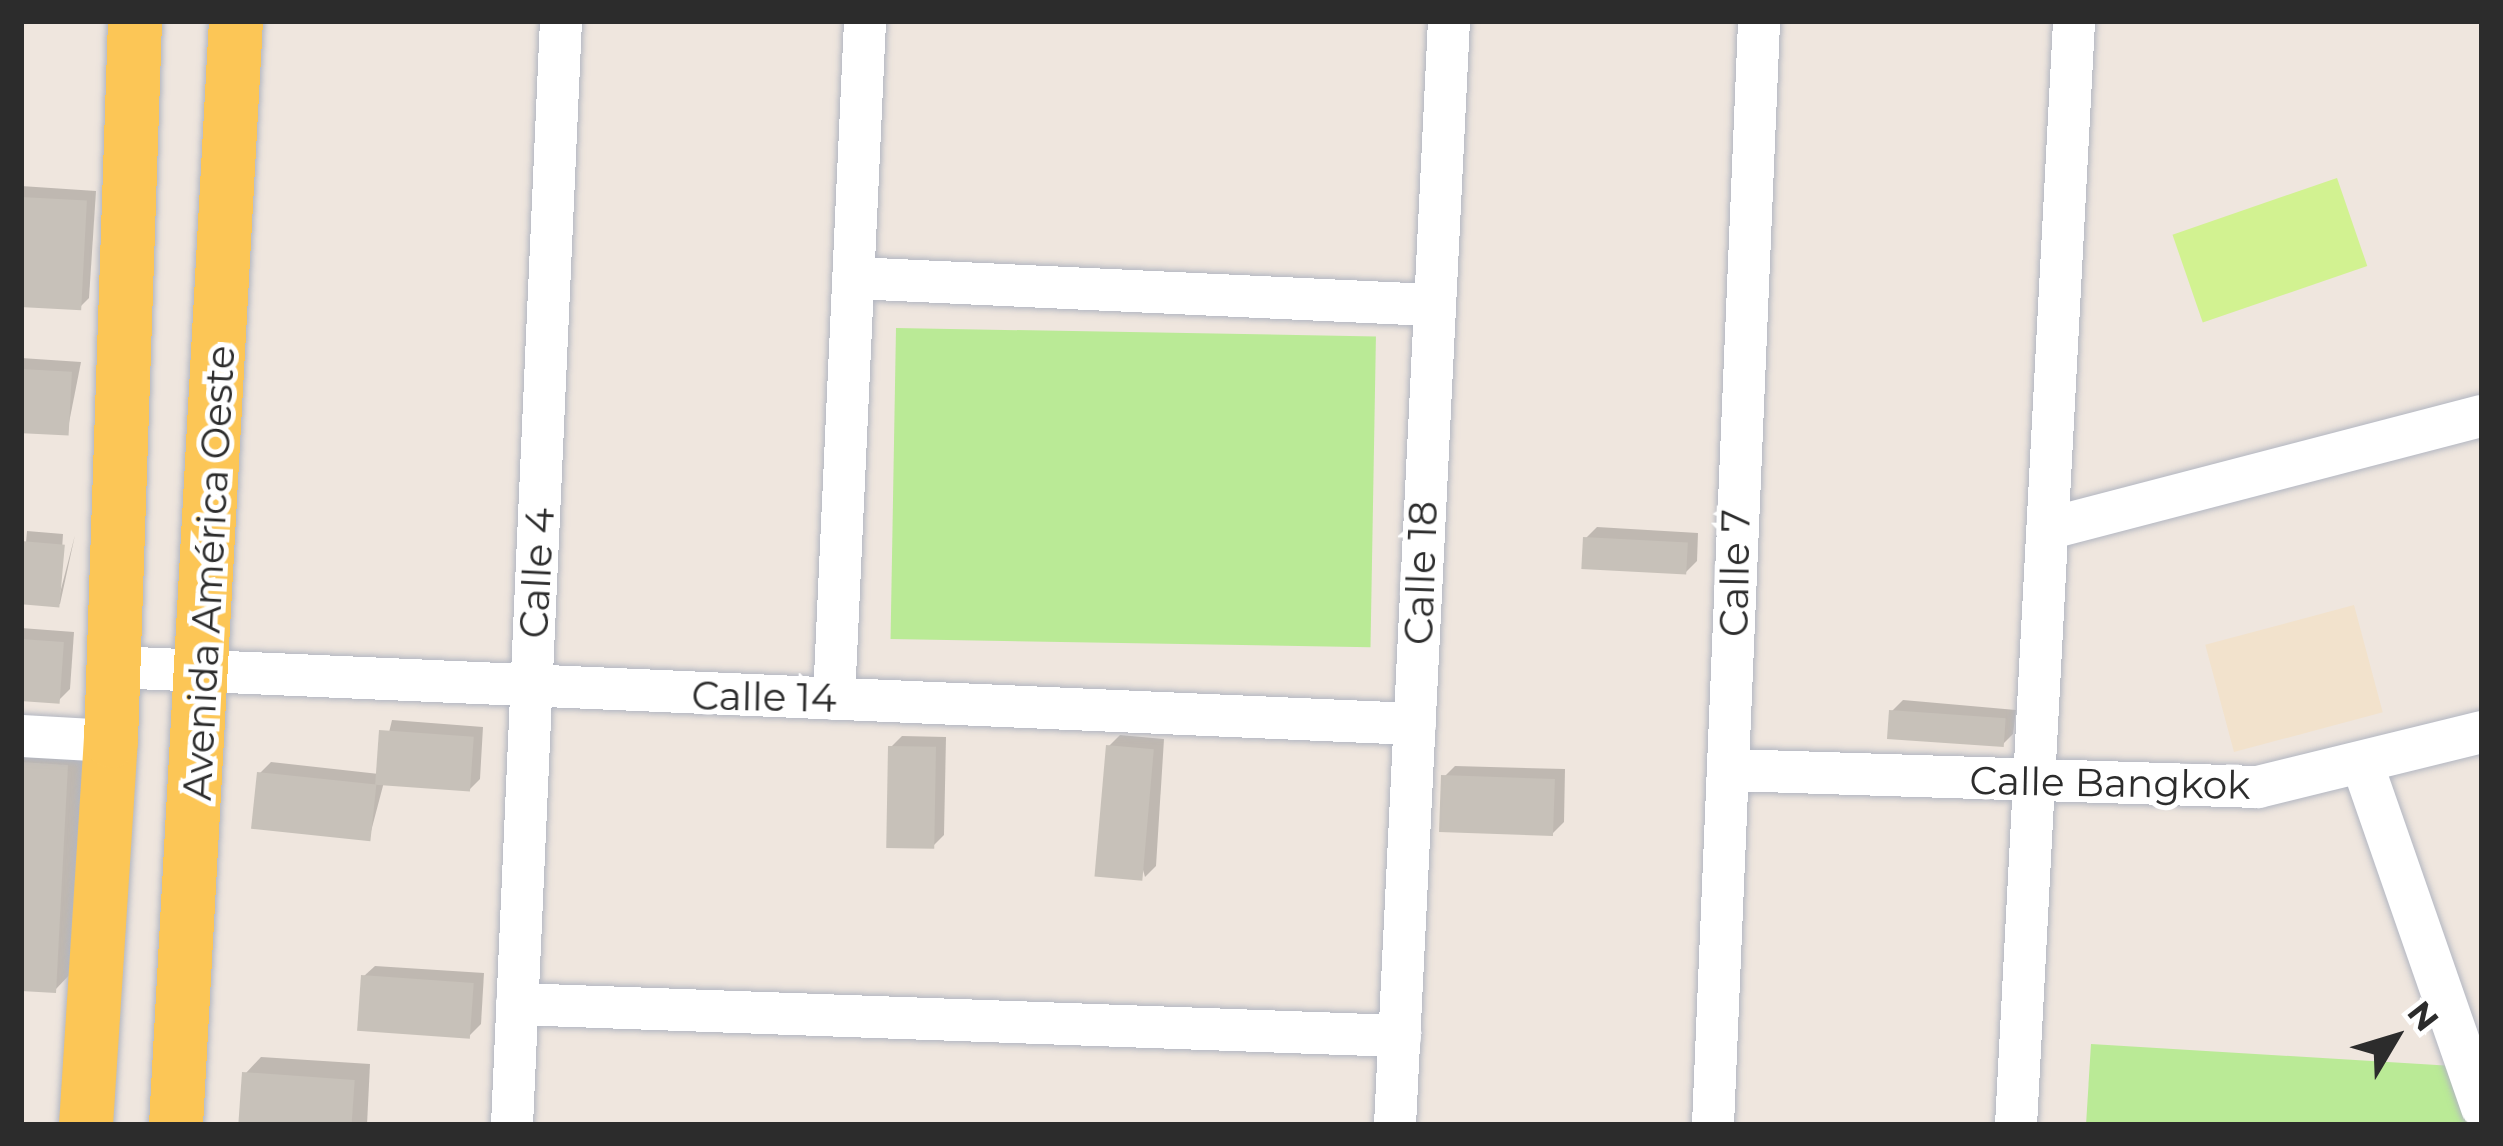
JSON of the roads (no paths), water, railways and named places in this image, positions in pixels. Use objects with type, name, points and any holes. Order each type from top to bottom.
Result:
[{"type":"main road","points":[[86,1125],[111,741],[135,21]]},
{"type":"main road","name":"Avenida América Oeste","points":[[176,1125],[206,671],[236,21]]},
{"type":"street","name":"Calle 4","points":[[512,1125],[561,21]]},
{"type":"street","points":[[834,699],[865,21]]},
{"type":"street","name":"Calle 18","points":[[1395,1125],[1448,21]]},
{"type":"street","name":"Calle 7","points":[[1713,1125],[1759,21]]},
{"type":"street","points":[[2016,1125],[2055,527],[2074,21]]},
{"type":"street","points":[[854,278],[1431,305]]},
{"type":"street","points":[[2055,527],[2482,416]]},
{"type":"street","name":"Calle 14","points":[[113,667],[531,692],[834,699],[1415,724]]},
{"type":"street","name":"Calle Bangkok","points":[[1731,770],[2038,786],[2258,787],[2363,766],[2482,732]]},
{"type":"street","points":[[21,736],[111,741]]},
{"type":"street","points":[[2363,766],[2482,1107]]},
{"type":"street","points":[[517,1004],[1400,1036]]}]
